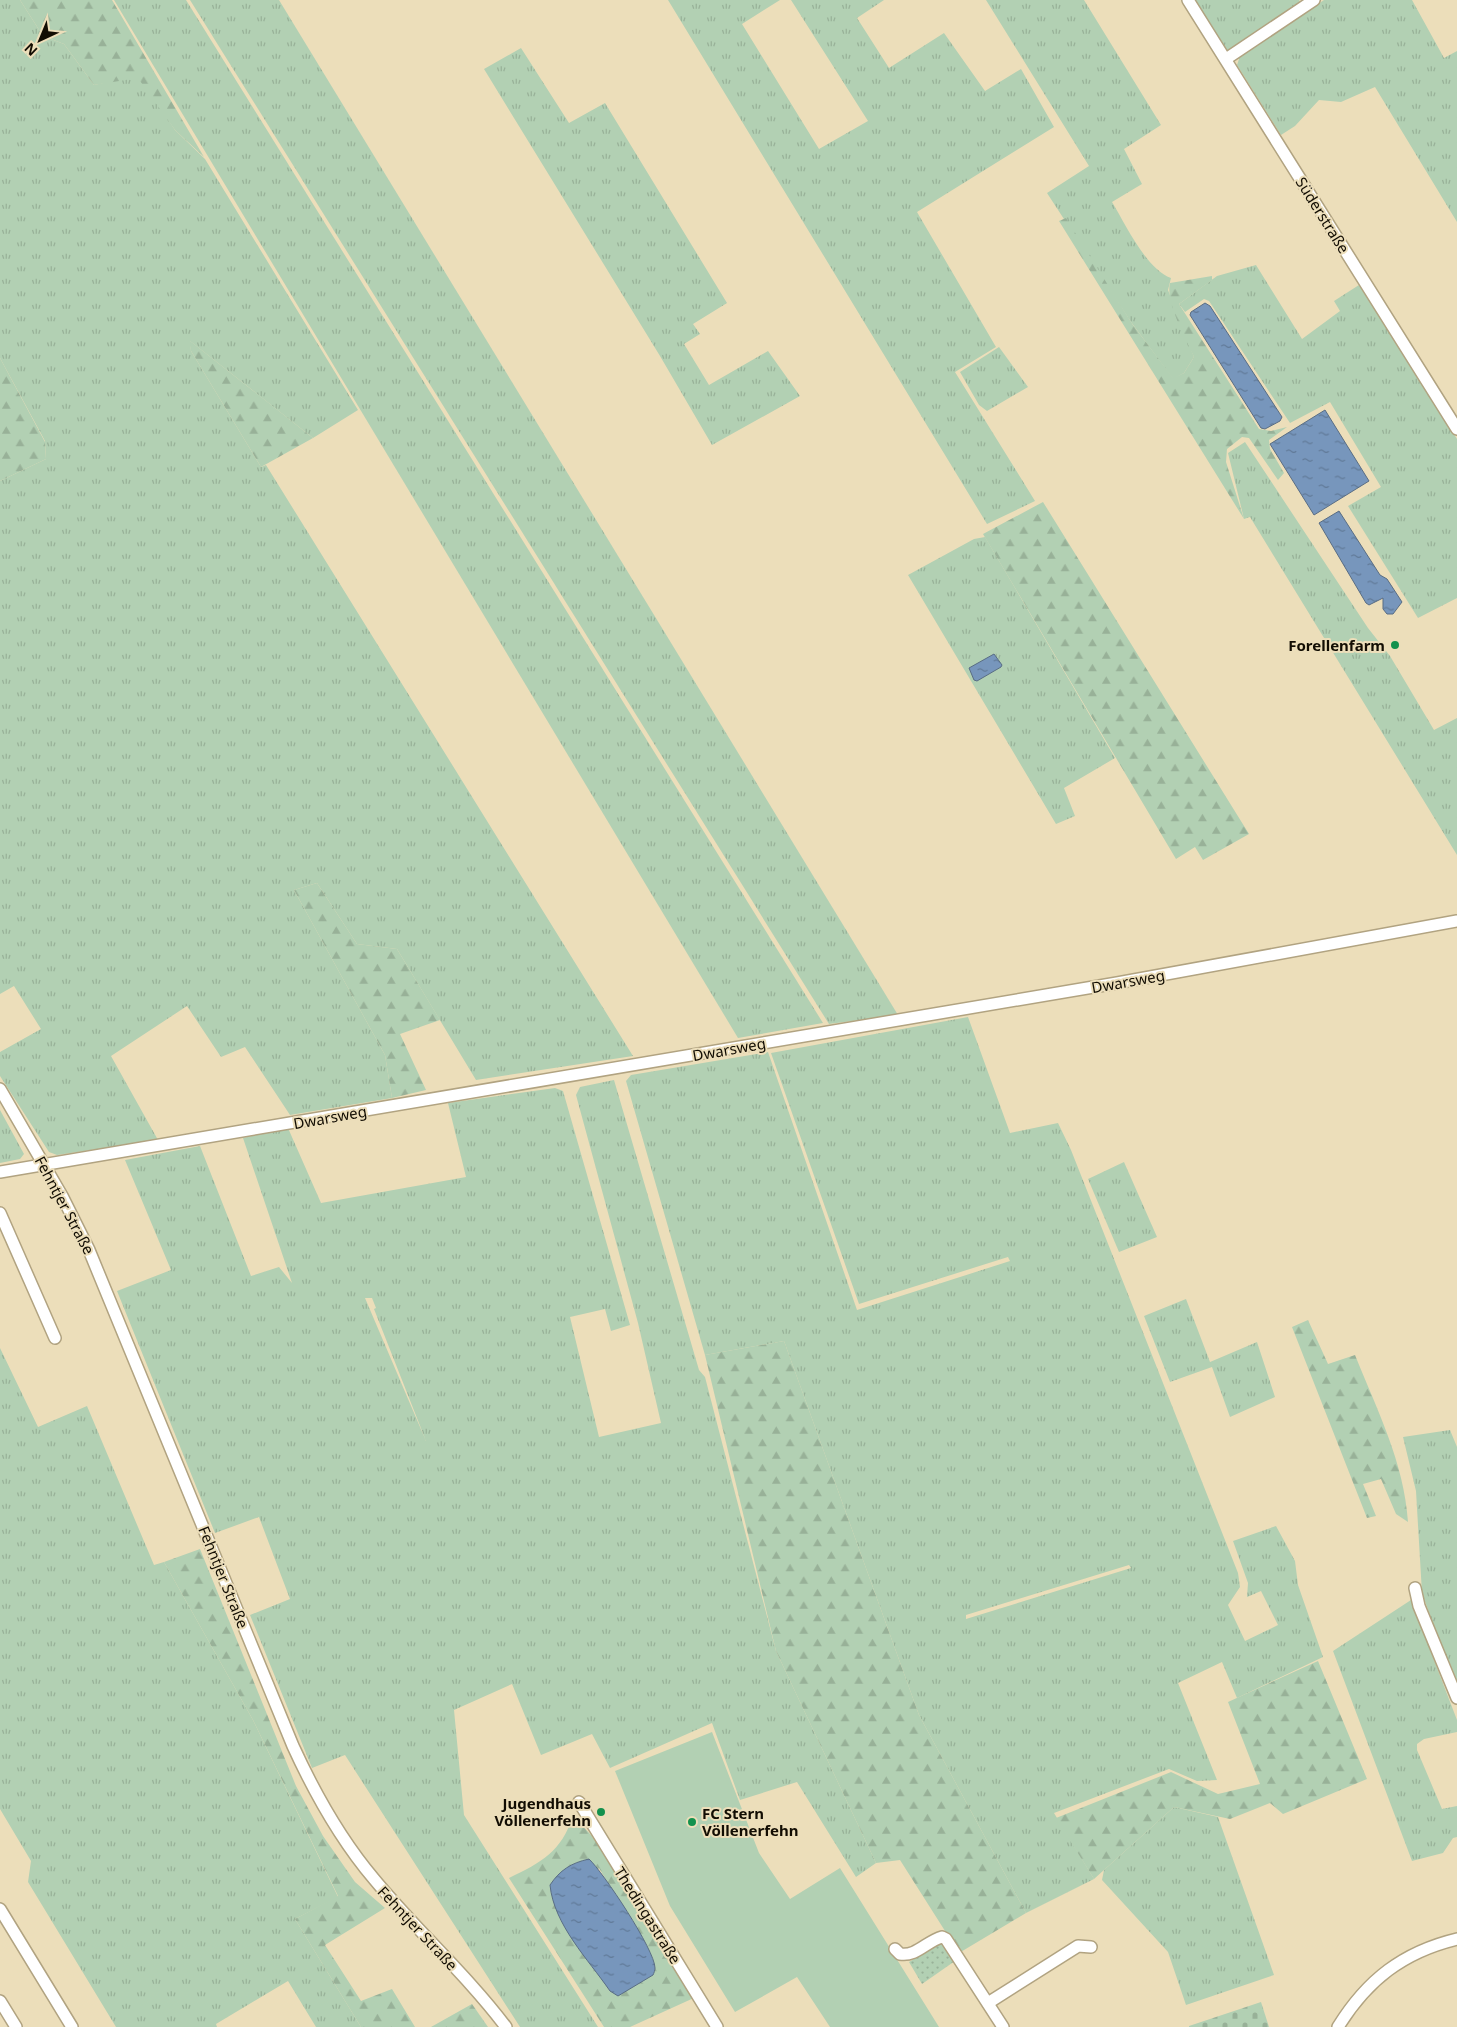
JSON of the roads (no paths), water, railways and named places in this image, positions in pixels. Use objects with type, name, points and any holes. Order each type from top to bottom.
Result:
[{"type":"street","name":"Süderstraße","points":[[1188,0],[1457,430]]},
{"type":"street","points":[[1226,60],[1314,0]]},
{"type":"street","name":"Dwarsweg","points":[[0,1172],[1117,983],[1457,921]]},
{"type":"street","name":"Fehntjer Straße","points":[[0,1090],[45,1164],[78,1226],[282,1720],[315,1792],[345,1842],[374,1880],[464,1977],[506,2027]]},
{"type":"street","points":[[0,1213],[55,1338]]},
{"type":"street","points":[[1415,1588],[1419,1606],[1457,1698]]},
{"type":"street","name":"Thedingastraße","points":[[579,1802],[717,2027]]},
{"type":"street","points":[[0,1909],[72,2027]]},
{"type":"street","points":[[895,1949],[900,1954],[910,1954],[935,1938],[942,1936],[946,1939],[1003,2027]]},
{"type":"street","points":[[1338,2027],[1357,1998],[1380,1974],[1415,1955],[1457,1939]]},
{"type":"street","points":[[988,2003],[1078,1946],[1091,1947]]},
{"type":"street","points":[[0,2001],[16,2027]]},
{"type":"water","points":[[1205,303],[1210,306],[1282,417],[1280,421],[1265,429],[1261,428],[1190,315],[1191,312]]},
{"type":"water","points":[[1325,410],[1369,481],[1314,515],[1270,444]]},
{"type":"water","points":[[1339,511],[1380,575],[1387,579],[1402,602],[1393,614],[1387,614],[1383,609],[1383,598],[1369,605],[1366,603],[1319,523]]},
{"type":"water","points":[[994,654],[1002,665],[1001,667],[977,681],[974,680],[969,668]]},
{"type":"water","points":[[589,1859],[616,1894],[638,1929],[647,1945],[655,1968],[653,1975],[618,1996],[610,1991],[573,1941],[558,1914],[553,1900],[550,1885],[558,1875],[571,1865]]},
{"type":"place","name":"Forellenfarm","points":[[1395,645]]},
{"type":"place","name":"Jugendhaus Völlenerfehn","points":[[601,1812]]},
{"type":"place","name":"FC Stern Völlenerfehn","points":[[692,1822]]}]
